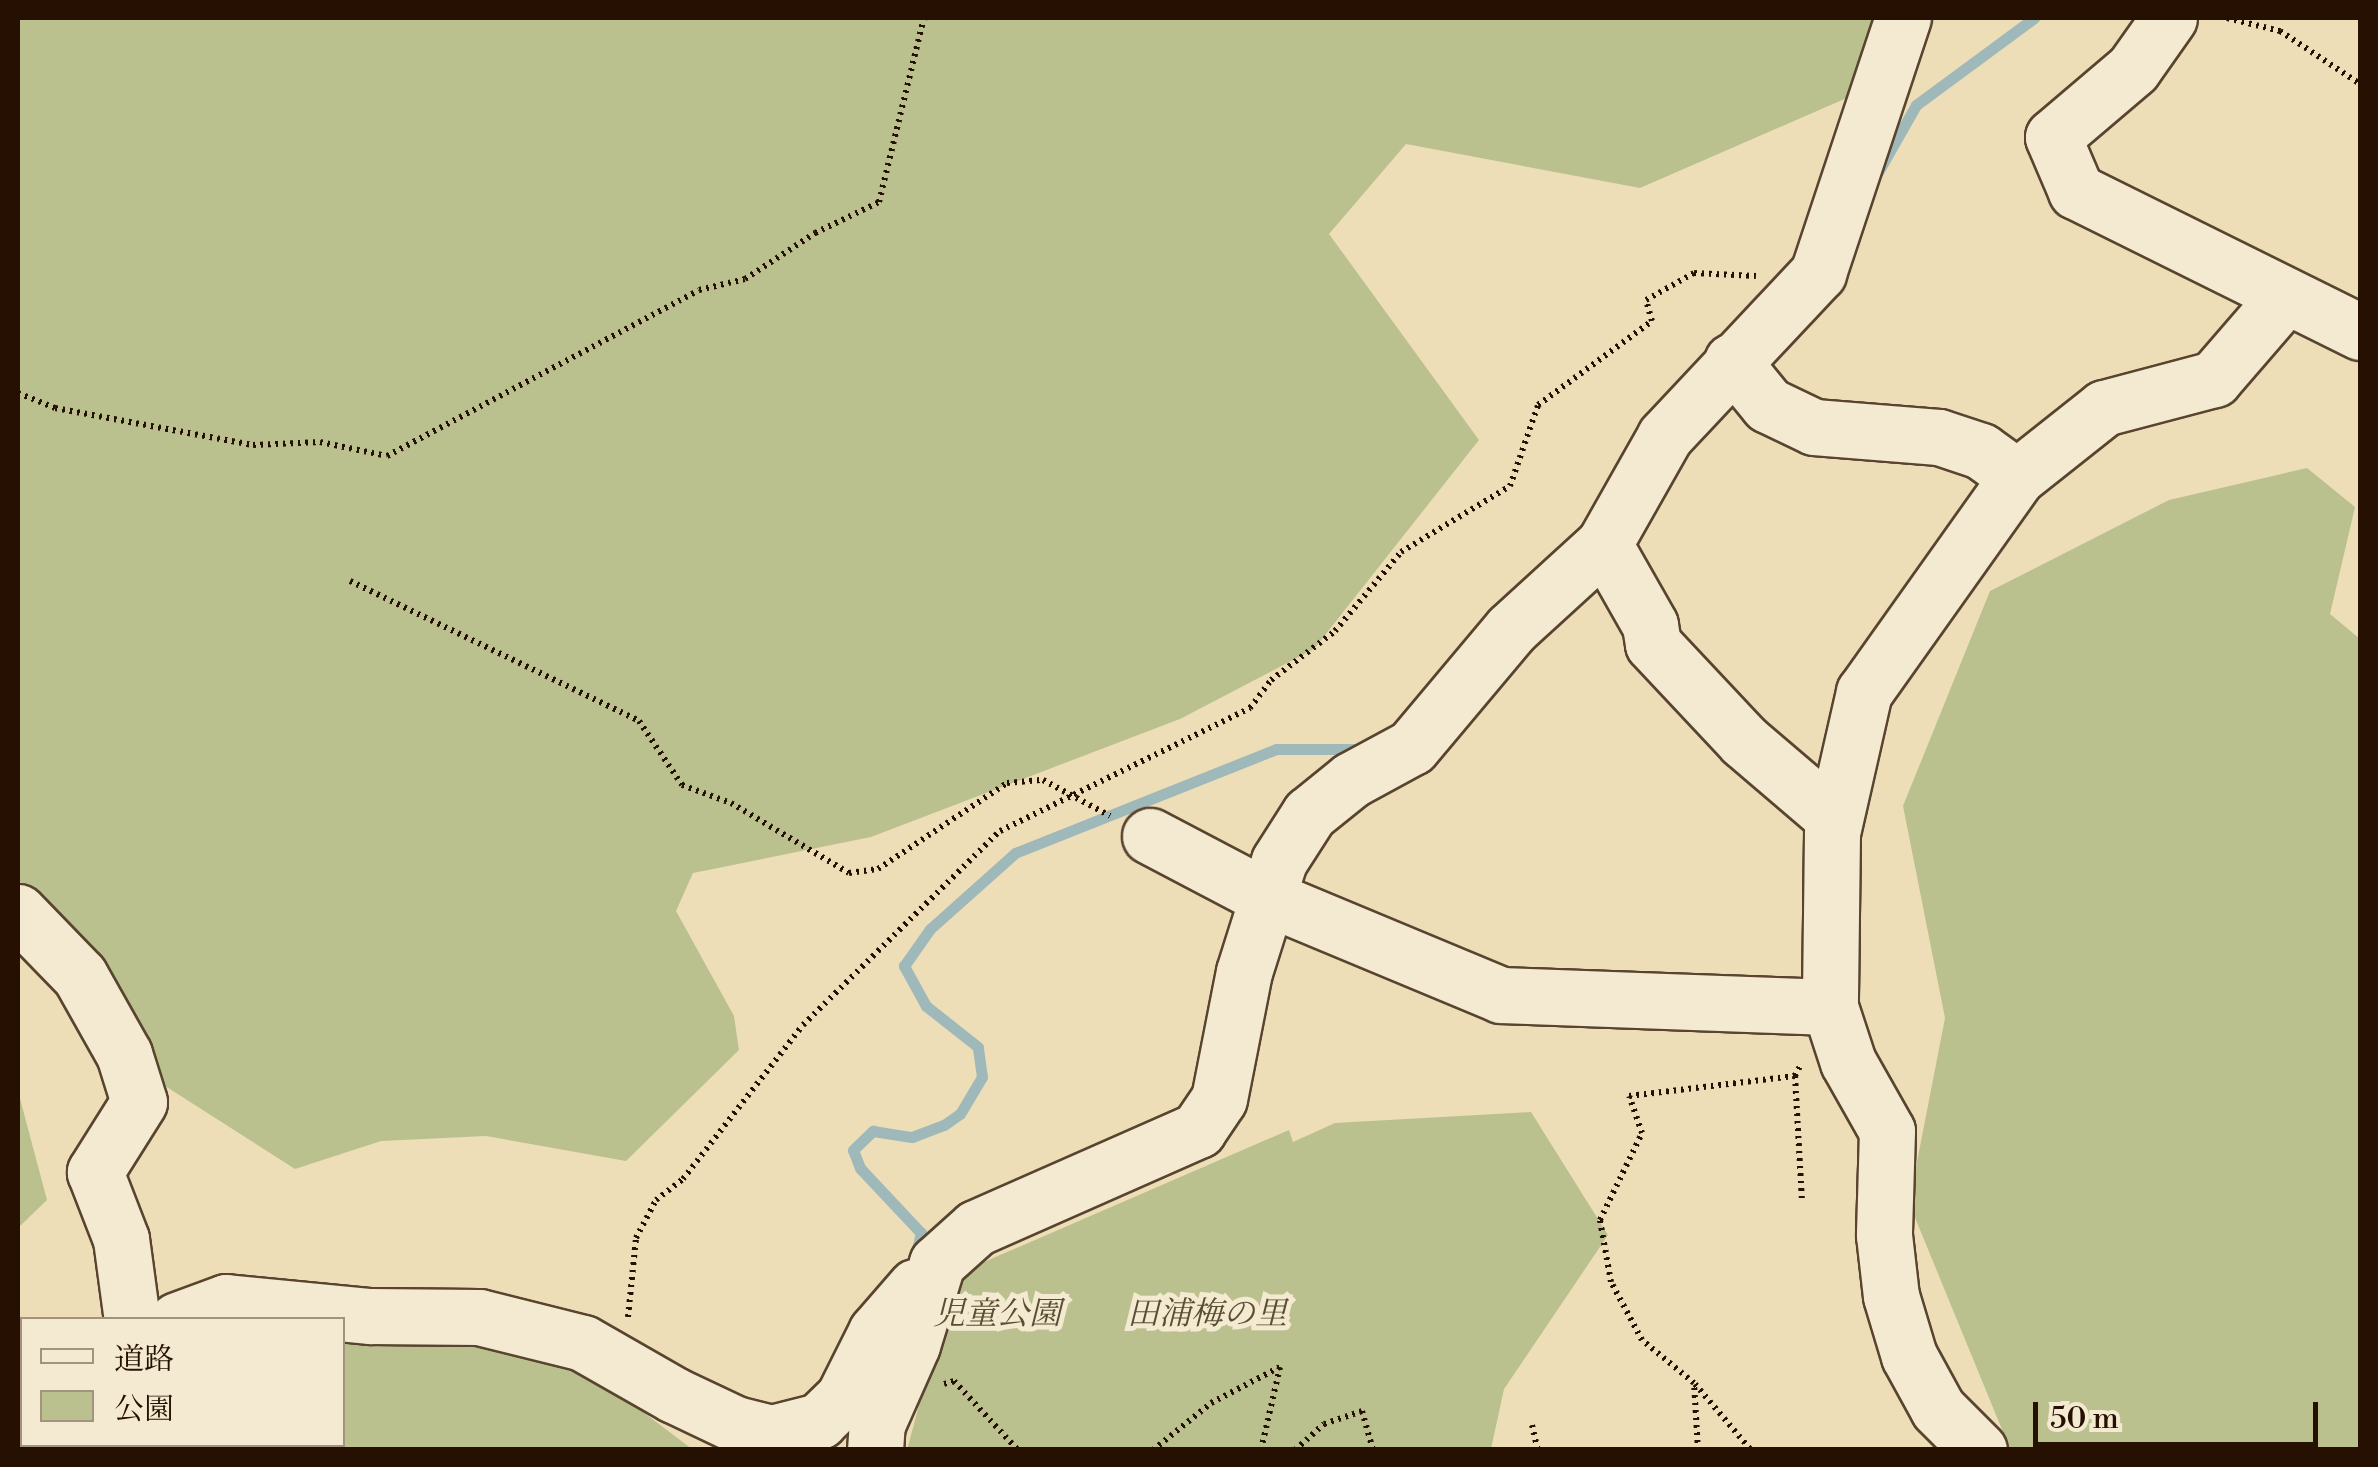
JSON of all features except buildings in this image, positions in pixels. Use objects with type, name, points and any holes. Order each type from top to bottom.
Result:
[{"type":"street","points":[[185,1317],[226,1302],[370,1316],[479,1317],[610,1354],[735,1424],[772,1433],[819,1422],[844,1398],[876,1332],[937,1262],[976,1228],[1198,1130],[1219,1099],[1244,972],[1279,861],[1308,814],[1351,780],[1412,747],[1511,629],[1604,544],[1665,436],[1818,273],[1903,18]]},
{"type":"street","points":[[2169,18],[2134,69],[2053,137],[2076,190],[2284,298],[2360,332]]},
{"type":"street","points":[[1979,1450],[1938,1409],[1908,1356],[1891,1296],[1884,1235],[1887,1131],[1848,1062],[1830,1007],[1834,818],[1864,692],[2017,477],[2104,408],[2214,379],[2284,298]]},
{"type":"street","points":[[1732,362],[1768,404],[1814,427],[1939,437],[1981,451],[2017,477]]},
{"type":"street","points":[[1604,544],[1650,625],[1653,644],[1744,741],[1834,818]]},
{"type":"street","points":[[1150,836],[1268,898],[1501,996],[1830,1007]]},
{"type":"street","points":[[18,912],[80,976],[124,1054],[139,1102],[94,1172],[121,1239],[132,1317]]},
{"type":"street","points":[[876,1450],[877,1424],[912,1345],[937,1262]]},
{"type":"path","points":[[18,393],[54,408],[253,446],[320,442],[387,456],[699,290],[745,279],[815,232],[880,202],[924,18]]},
{"type":"path","points":[[2227,18],[2280,31],[2360,84]]},
{"type":"path","points":[[610,1354],[633,1306],[636,1238],[656,1200],[683,1179],[803,1025],[1000,832],[1250,708],[1271,680],[1335,631],[1400,552],[1510,486],[1538,405],[1652,322],[1646,300],[1694,272],[1740,270],[1800,292]]},
{"type":"path","points":[[350,581],[640,721],[682,784],[731,803],[849,873],[878,869],[1007,784],[1043,780],[1075,797]]},
{"type":"path","points":[[1802,1202],[1795,1076],[1830,1007]]},
{"type":"path","points":[[1751,1450],[1694,1383],[1642,1340],[1611,1282],[1600,1220],[1642,1133],[1629,1096],[1795,1076]]},
{"type":"path","points":[[1153,1450],[1211,1403],[1280,1367],[1261,1450]]},
{"type":"path","points":[[936,1386],[954,1381],[1018,1450]]},
{"type":"path","points":[[1694,1383],[1698,1450]]},
{"type":"path","points":[[1295,1450],[1324,1424],[1362,1411],[1374,1450]]},
{"type":"path","points":[[1532,1425],[1538,1450]]},
{"type":"green space","points":[[18,18],[1882,18],[1865,90],[1640,188],[1406,144],[1329,234],[1479,440],[1314,649],[1180,719],[871,837],[693,873],[676,911],[734,1016],[739,1050],[626,1161],[486,1136],[381,1141],[295,1169],[162,1084],[18,882]]},
{"type":"green space","points":[[2307,468],[2355,507],[2330,614],[2360,639],[2360,1449],[2010,1449],[1909,1203],[1945,1018],[1903,806],[1990,591],[2169,500]]},
{"type":"green space","points":[[18,1091],[47,1200],[18,1228]]},
{"type":"green space","name":"田浦梅の里","points":[[1531,1112],[1608,1235],[1504,1389],[1491,1449],[907,1450],[954,1275],[1289,1130],[1293,1142],[1335,1123]]},
{"type":"green space","points":[[345,1320],[561,1350],[692,1449],[18,1450],[20,1422],[20,1447],[345,1447]]},
{"type":"waterway","points":[[1878,172],[1916,105],[2034,18]]},
{"type":"waterway","points":[[916,1253],[921,1233],[860,1168],[853,1150],[873,1131],[912,1137],[944,1125],[960,1114],[982,1077],[978,1047],[926,1006],[904,966],[930,929],[1015,853],[1277,749],[1361,749]]},
{"type":"park label","name":"児童公園","points":[[997,1314]]}]
